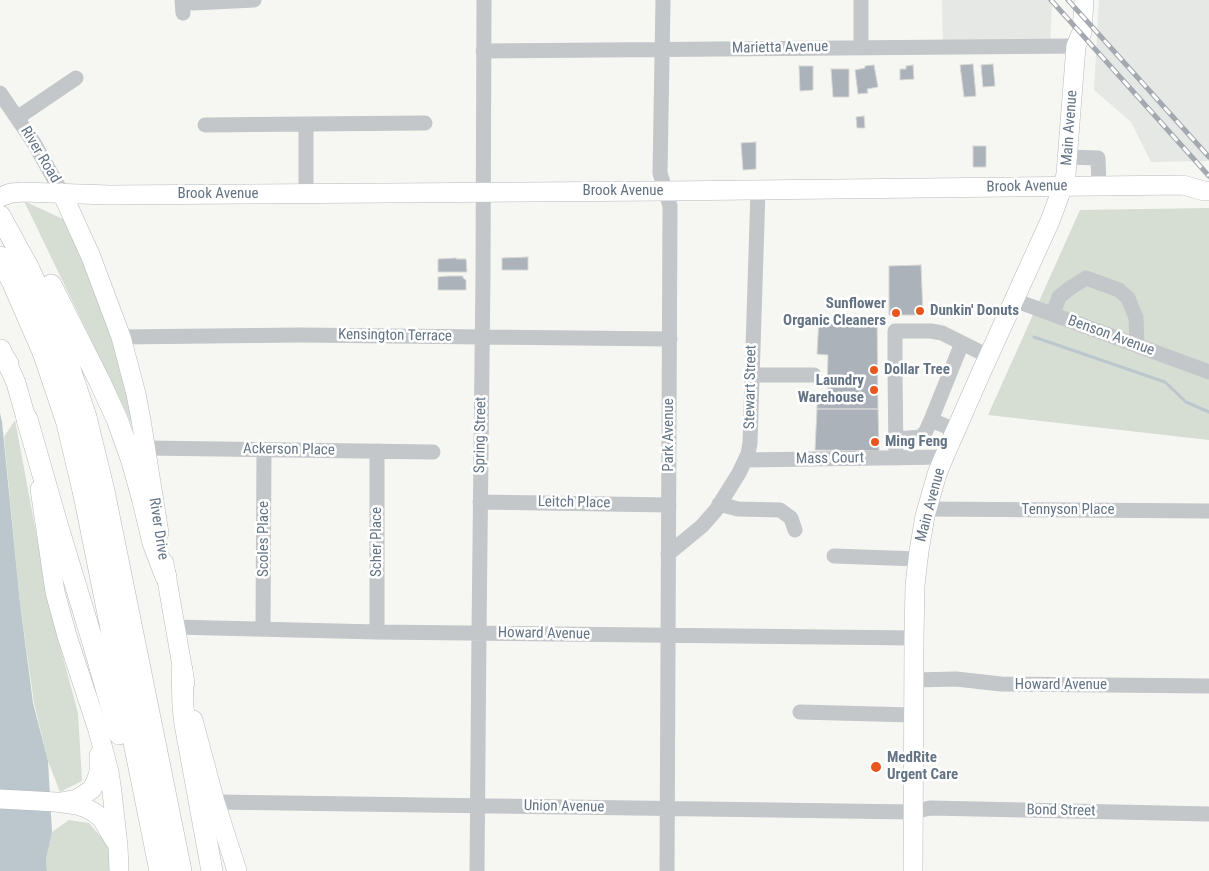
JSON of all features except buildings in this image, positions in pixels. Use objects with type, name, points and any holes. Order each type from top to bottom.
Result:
[{"type":"highway","points":[[0,199],[65,354],[86,418],[104,491],[181,871]]},
{"type":"highway","points":[[9,224],[29,244],[114,412],[134,468],[153,543],[166,577]]},
{"type":"highway","points":[[0,257],[43,352],[69,432],[84,495],[158,862]]},
{"type":"highway","points":[[27,419],[128,767],[158,862]]},
{"type":"highway","points":[[182,670],[185,724],[212,871]]},
{"type":"main road","name":"Main Avenue","points":[[1073,0],[1071,32],[1076,46]]},
{"type":"main road","name":"Main Avenue","points":[[913,871],[915,585],[927,509],[937,474],[955,430],[1050,221],[1063,186],[1066,174],[1076,46],[1082,32],[1084,0]]},
{"type":"main road","name":"Brook Avenue","points":[[1183,185],[1209,179]]},
{"type":"main road","name":"Brook Avenue","points":[[0,199],[11,193],[23,192],[109,195],[1183,185],[1209,190]]},
{"type":"main road","points":[[23,192],[36,194],[57,206],[75,223],[82,234]]},
{"type":"main road","name":"River Drive","points":[[62,192],[101,281],[121,337],[136,394],[182,670],[198,738],[237,871]]},
{"type":"main road","points":[[82,234],[80,216],[84,210],[95,200],[109,195]]},
{"type":"main road","points":[[3,353],[16,383],[33,441],[55,592],[67,636],[92,709],[109,772],[120,871]]},
{"type":"main road","points":[[56,802],[77,799],[92,789],[96,781],[99,772],[99,762],[92,709]]},
{"type":"main road","points":[[0,799],[77,805],[95,813],[102,819],[118,846]]},
{"type":"street","points":[[186,5],[254,0]]},
{"type":"street","name":"Spring Street","points":[[477,871],[484,0]]},
{"type":"street","name":"Park Avenue","points":[[663,0],[660,173],[670,206],[667,871]]},
{"type":"street","points":[[861,0],[861,48]]},
{"type":"street","name":"Marietta Avenue","points":[[484,52],[1076,46]]},
{"type":"street","points":[[17,118],[76,78]]},
{"type":"street","name":"River Road","points":[[0,93],[34,143],[62,192]]},
{"type":"street","points":[[205,124],[425,123]]},
{"type":"street","points":[[306,124],[306,193]]},
{"type":"street","points":[[1067,157],[1098,158],[1099,186]]},
{"type":"street","name":"Stewart Street","points":[[668,554],[702,526],[720,504],[740,473],[748,454],[750,444],[758,190]]},
{"type":"street","points":[[1053,314],[1059,296],[1086,278],[1119,290],[1128,298],[1136,318],[1137,345]]},
{"type":"street","name":"Benson Avenue","points":[[1014,300],[1209,372]]},
{"type":"street","points":[[896,458],[895,331],[931,331],[942,333],[988,356]]},
{"type":"street","name":"Kensington Terrace","points":[[121,337],[300,335],[670,339]]},
{"type":"street","points":[[896,439],[921,437],[926,431],[962,343]]},
{"type":"street","points":[[751,374],[814,375]]},
{"type":"street","points":[[931,420],[955,430]]},
{"type":"street","name":"Ackerson Place","points":[[146,448],[433,452]]},
{"type":"street","name":"Scoles Place","points":[[263,629],[264,450]]},
{"type":"street","name":"Scher Place","points":[[377,451],[377,632]]},
{"type":"street","name":"Mass Court","points":[[745,460],[944,457]]},
{"type":"street","name":"Leitch Place","points":[[480,502],[669,505]]},
{"type":"street","points":[[720,504],[738,509],[780,510],[791,518],[795,530]]},
{"type":"street","name":"Tennyson Place","points":[[927,509],[1209,512]]},
{"type":"street","points":[[834,556],[918,559]]},
{"type":"street","name":"Howard Avenue","points":[[174,626],[377,632],[914,638]]},
{"type":"street","name":"Howard Avenue","points":[[914,680],[956,679],[1001,684],[1209,686]]},
{"type":"street","points":[[800,712],[913,715]]},
{"type":"street","name":"Union Avenue","points":[[216,802],[667,808],[808,804],[913,812]]},
{"type":"street","name":"Bond Street","points":[[913,812],[930,808],[1209,814]]},
{"type":"shaded area","points":[[942,0],[1052,0],[1050,47],[943,47]]},
{"type":"shaded area","points":[[1099,0],[1209,0],[1209,161],[1151,162],[1131,122],[1094,90]]},
{"type":"shaded area","points":[[24,201],[67,221],[95,281],[133,408],[137,435]]},
{"type":"shaded area","points":[[1209,208],[1209,440],[988,415],[1080,210]]},
{"type":"shaded area","points":[[0,413],[20,603],[33,703],[48,761],[52,832],[46,859],[47,871],[0,871]]},
{"type":"shaded area","points":[[15,420],[51,613],[78,713],[82,781],[60,792],[48,761],[34,703],[20,603],[4,437]]},
{"type":"shaded area","points":[[69,820],[89,823],[113,851],[110,871],[47,871],[46,859],[52,832]]},
{"type":"waterway","points":[[1034,337],[1165,382],[1186,402],[1209,412]]},
{"type":"railway","points":[[1051,0],[1209,176]]},
{"type":"railway","points":[[1068,0],[1209,157]]},
{"type":"place","name":"Dunkin' Donuts","points":[[920,311]]},
{"type":"place","name":"Sunflower Organic Cleaners","points":[[896,313]]},
{"type":"place","name":"Dollar Tree","points":[[874,370]]},
{"type":"place","name":"Laundry Warehouse","points":[[874,390]]},
{"type":"place","name":"Ming Feng","points":[[875,442]]},
{"type":"place","name":"MedRite Urgent Care","points":[[876,767]]}]
